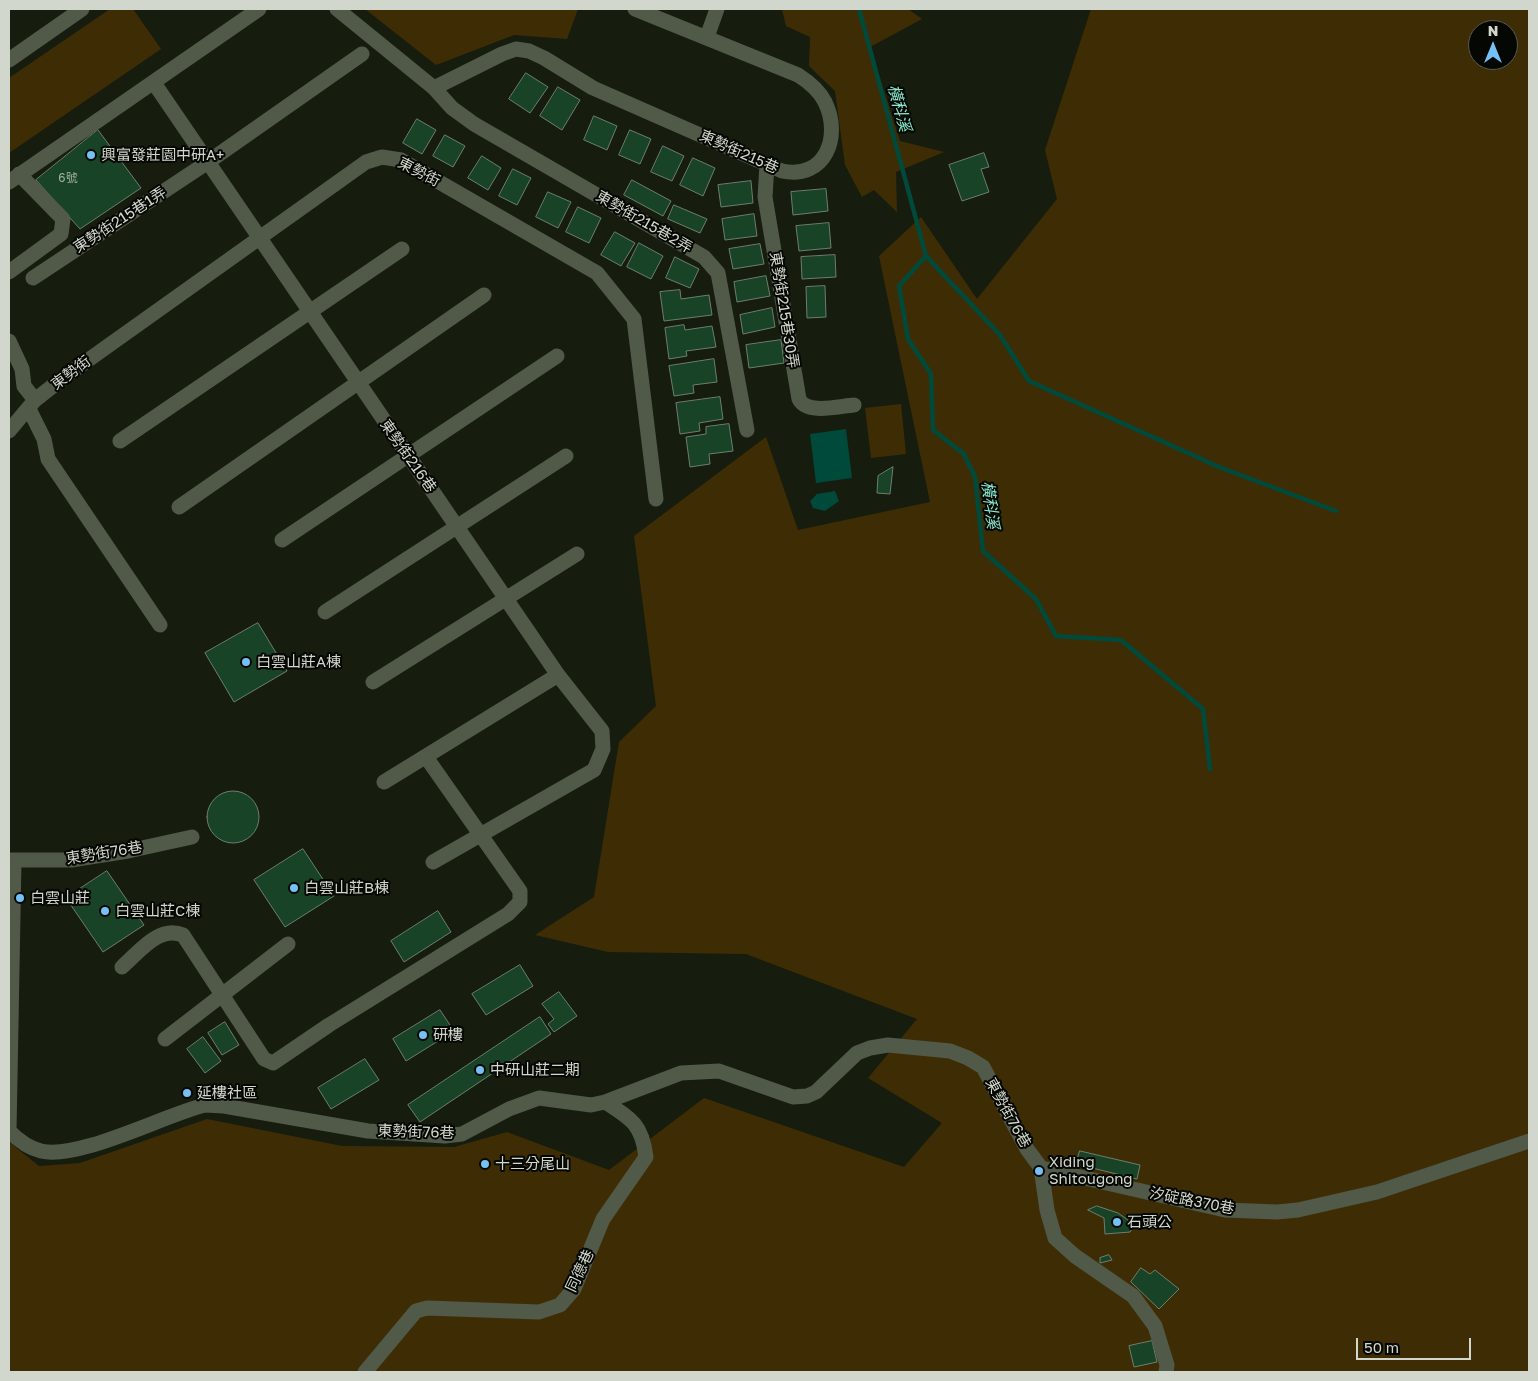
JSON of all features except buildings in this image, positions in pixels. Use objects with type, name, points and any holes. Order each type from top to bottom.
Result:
[{"type":"street","points":[[9,60],[82,9]]},
{"type":"street","points":[[9,272],[61,234],[64,227],[63,218],[14,178],[259,9]]},
{"type":"street","name":"東勢街215巷2弄","points":[[337,9],[434,88],[452,108],[474,124],[704,257],[718,273],[747,430]]},
{"type":"street","name":"東勢街215巷","points":[[434,88],[502,54],[516,49],[529,51],[593,88],[782,171],[796,174],[813,169],[821,163],[827,150],[831,132],[826,102],[816,88],[798,75],[635,9]]},
{"type":"street","points":[[707,37],[717,9]]},
{"type":"street","name":"東勢街215巷1弄","points":[[33,278],[208,162],[362,54]]},
{"type":"street","points":[[154,83],[258,238]]},
{"type":"street","name":"東勢街","points":[[9,431],[32,405],[258,238],[366,162],[382,157],[401,160],[597,273],[634,319],[656,499]]},
{"type":"street","name":"東勢街215巷30弄","points":[[767,164],[766,197],[799,398],[801,403],[810,408],[854,405]]},
{"type":"street","name":"東勢街216巷","points":[[258,238],[558,675],[602,731],[603,749],[594,770],[433,862]]},
{"type":"street","points":[[120,441],[402,249]]},
{"type":"street","points":[[179,507],[484,295]]},
{"type":"street","points":[[9,341],[22,368],[24,386],[44,439],[48,458],[160,625]]},
{"type":"street","points":[[282,540],[557,356]]},
{"type":"street","points":[[325,612],[566,456]]},
{"type":"street","points":[[373,682],[577,554]]},
{"type":"street","points":[[384,782],[558,675]]},
{"type":"street","points":[[122,966],[158,936],[176,932],[183,935],[264,1059],[269,1062],[276,1062],[329,1025],[508,914],[520,902],[520,890],[426,756]]},
{"type":"street","name":"東勢街76巷","points":[[192,837],[128,851],[71,860],[12,860],[9,1132],[24,1144],[42,1151],[76,1150],[205,1105],[224,1106],[368,1131],[445,1136],[462,1134],[509,1109],[539,1098],[591,1105],[606,1102],[681,1073],[719,1071],[793,1097],[807,1096],[816,1092],[858,1054],[870,1048],[888,1045],[950,1052],[968,1058],[984,1068],[1027,1149],[1041,1168]]},
{"type":"street","points":[[165,1039],[288,944]]},
{"type":"street","name":"同德巷","points":[[365,1372],[416,1311],[427,1308],[539,1312],[560,1305],[570,1294],[574,1289],[603,1219],[646,1157],[644,1138],[630,1118],[606,1102]]},
{"type":"street","name":"汐碇路370巷","points":[[1041,1168],[1226,1210],[1277,1212],[1298,1210],[1377,1192],[1529,1141]]},
{"type":"street","points":[[1041,1168],[1047,1210],[1055,1238],[1075,1256],[1133,1296],[1155,1326],[1167,1365],[1166,1372]]},
{"type":"shaded area","points":[[110,9],[133,9],[161,49],[9,153],[9,78]]},
{"type":"shaded area","points":[[365,9],[578,9],[567,39],[514,35],[436,65]]},
{"type":"shaded area","points":[[782,9],[908,9],[922,19],[870,47],[900,141],[944,152],[896,172],[897,212],[874,190],[862,197],[845,165],[835,91],[809,66],[810,37],[786,26]]},
{"type":"shaded area","points":[[1091,9],[1529,9],[1529,1372],[9,1372],[9,1142],[39,1166],[80,1163],[207,1119],[342,1146],[454,1147],[507,1132],[609,1170],[704,1098],[904,1167],[942,1123],[868,1078],[917,1019],[746,954],[608,952],[535,935],[594,897],[619,742],[656,706],[634,536],[766,437],[798,530],[930,502],[879,256],[921,217],[977,299],[1057,199],[1045,150]]},
{"type":"shaded area","points":[[901,404],[906,454],[871,458],[865,408]]},
{"type":"water","points":[[846,429],[852,478],[816,483],[810,434]]},
{"type":"water","points":[[835,491],[839,501],[825,511],[813,508],[810,501],[817,494]]},
{"type":"waterway","name":"橫科溪","points":[[859,9],[926,256],[899,286],[908,339],[931,374],[933,430],[964,454],[975,477],[983,551],[1036,599],[1056,636],[1121,640],[1203,709],[1210,769]]},
{"type":"waterway","points":[[926,256],[1000,335],[1029,381],[1219,467],[1336,511]]},
{"type":"place","name":"興富發莊園中研A+","points":[[91,155]]},
{"type":"place","name":"白雲山莊A棟","points":[[246,662]]},
{"type":"place","name":"白雲山莊B棟","points":[[294,888]]},
{"type":"place","name":"白雲山莊","points":[[20,898]]},
{"type":"place","name":"白雲山莊C棟","points":[[105,911]]},
{"type":"place","name":"研樓","points":[[423,1035]]},
{"type":"place","name":"中研山莊二期","points":[[480,1070]]},
{"type":"place","name":"延樓社區","points":[[187,1093]]},
{"type":"place","name":"十三分尾山","points":[[485,1164]]},
{"type":"place","name":"Xiding Shitougong","points":[[1039,1171]]},
{"type":"place","name":"石頭公","points":[[1117,1222]]}]
